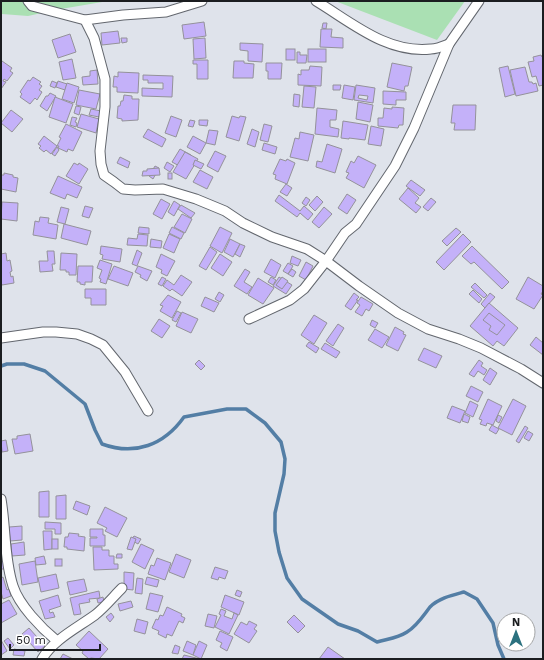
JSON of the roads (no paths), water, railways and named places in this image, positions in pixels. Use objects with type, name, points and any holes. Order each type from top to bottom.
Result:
[{"type":"street","points":[[28,1],[32,6],[85,20],[123,15],[166,12],[202,1]]},
{"type":"street","points":[[316,1],[356,28],[390,44],[415,50],[433,50],[449,44]]},
{"type":"street","points":[[249,319],[280,306],[295,297],[304,289],[326,261],[345,233],[356,224],[395,166],[414,128],[449,44],[479,1]]},
{"type":"street","points":[[85,20],[94,38],[105,79],[105,107],[100,151],[104,175],[123,189],[163,189],[196,199],[225,211],[243,223],[272,238],[307,249],[398,313],[428,329],[459,338],[481,348],[521,369],[543,383]]},
{"type":"street","points":[[1,338],[43,332],[56,332],[77,334],[91,339],[103,345],[125,372],[148,411]]},
{"type":"street","points":[[1,500],[10,574],[14,588],[25,607],[57,641]]},
{"type":"street","points":[[42,659],[47,650],[57,641],[97,613],[122,588]]},
{"type":"waterway","points":[[1,366],[7,364],[24,364],[45,371],[85,404],[102,444],[114,447],[126,449],[148,446],[167,435],[184,417],[227,409],[246,409],[265,423],[281,442],[285,459],[284,474],[275,513],[275,531],[279,552],[287,578],[302,599],[338,624],[358,631],[377,642],[396,637],[411,630],[430,607],[438,601],[464,592],[477,599],[493,623],[498,645],[504,659]]}]
